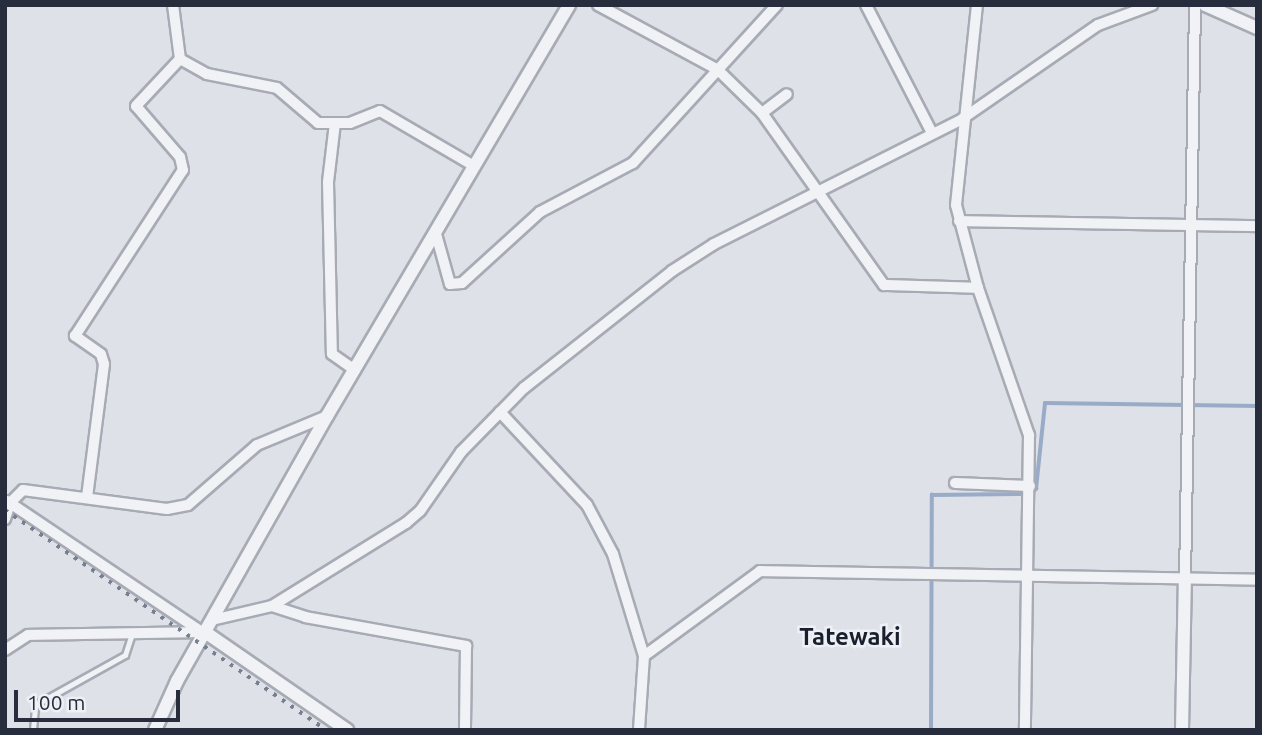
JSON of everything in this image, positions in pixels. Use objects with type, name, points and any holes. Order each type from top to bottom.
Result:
[{"type":"street","points":[[160,5],[173,6],[180,60]]},
{"type":"street","points":[[155,730],[203,632],[569,5]]},
{"type":"street","points":[[598,5],[718,70],[762,113],[884,285],[978,288]]},
{"type":"street","points":[[436,234],[450,284],[462,283],[540,212],[633,163],[777,5]]},
{"type":"street","points":[[866,5],[932,133]]},
{"type":"street","points":[[977,5],[962,118],[956,205],[978,288],[1029,435],[1030,576],[1025,730]]},
{"type":"street","points":[[212,620],[272,606],[419,511],[438,479],[500,412],[672,271],[714,244],[962,118],[1098,25],[1152,5]]},
{"type":"street","points":[[1182,730],[1195,5]]},
{"type":"street","points":[[1205,5],[1257,28]]},
{"type":"street","points":[[180,60],[207,74],[277,88],[309,117],[335,123],[380,111],[474,166]]},
{"type":"street","points":[[87,497],[104,364],[101,354],[75,336],[183,170],[180,157],[136,106],[180,60]]},
{"type":"street","points":[[762,113],[787,94]]},
{"type":"street","points":[[335,123],[328,182],[332,354],[355,370]]},
{"type":"street","points":[[959,221],[1257,226]]},
{"type":"street","points":[[500,412],[587,505],[613,554],[644,656],[639,730]]},
{"type":"street","points":[[5,519],[8,501],[23,490],[167,509],[188,505],[257,445],[327,416]]},
{"type":"street","points":[[955,483],[1030,486]]},
{"type":"street","points":[[8,501],[346,730]]},
{"type":"street","points":[[644,656],[761,571],[1257,580]]},
{"type":"street","points":[[272,606],[305,617],[466,646],[464,730]]},
{"type":"street","points":[[5,650],[28,635],[203,632]]},
{"type":"lane","points":[[33,730],[35,705],[81,684],[125,655],[132,633]]},
{"type":"waterway","points":[[1032,493],[1036,489],[1045,403],[1257,406]]},
{"type":"waterway","points":[[931,730],[932,495],[1024,494]]},
{"type":"railway","points":[[5,510],[326,730]]},
{"type":"district","name":"Tatewaki","points":[[850,637]]}]
